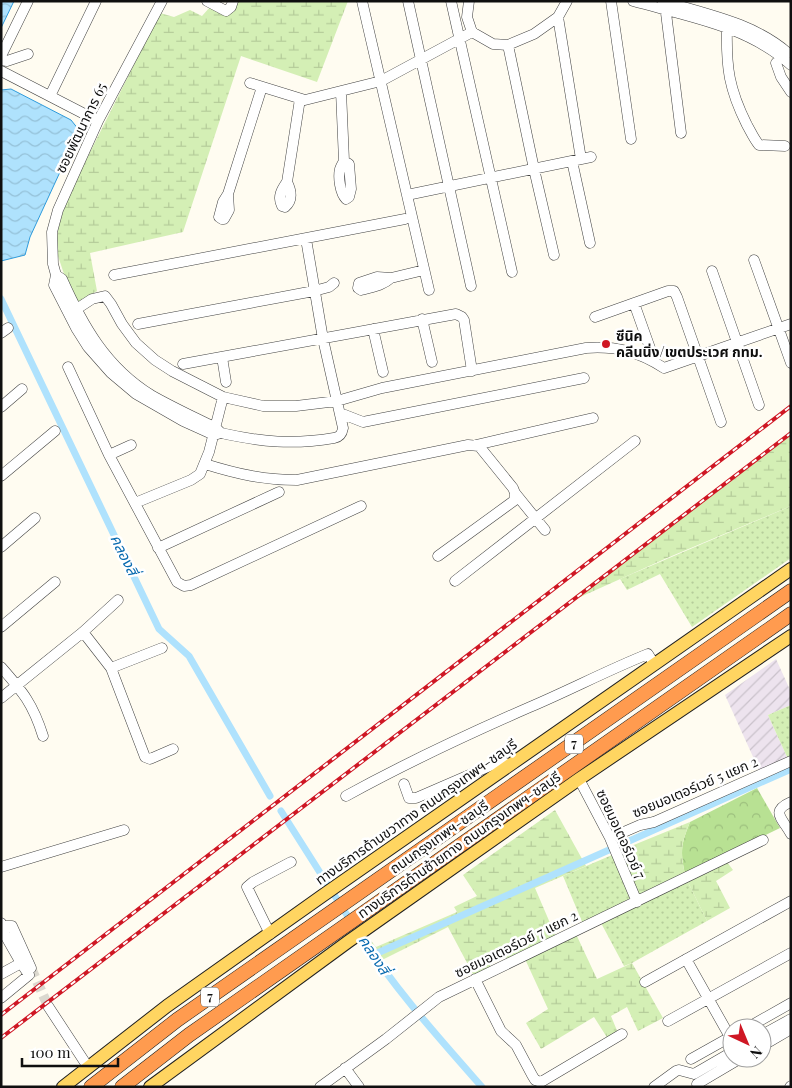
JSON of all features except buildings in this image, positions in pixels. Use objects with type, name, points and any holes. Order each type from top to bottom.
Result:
[{"type":"highway","name":"ถนนกรุงเทพฯ-ชลบุรี","points":[[91,1087],[178,1020],[791,591]]},
{"type":"highway","name":"ถนนกรุงเทพฯ-ชลบุรี","points":[[122,1087],[189,1035],[791,614]]},
{"type":"main road","name":"ทางบริการด้านขวาทาง ถนนกรุงเทพฯ-ชลบุรี","points":[[63,1087],[167,1006],[791,569]]},
{"type":"main road","name":"ทางบริการด้านซ้ายทาง ถนนกรุงเทพฯ-ชลบุรี","points":[[150,1087],[373,924],[578,779],[791,636]]},
{"type":"street","points":[[1,56],[28,1]]},
{"type":"street","points":[[50,96],[96,1]]},
{"type":"street","name":"ซอยพัฒนาการ 65","points":[[162,1],[98,121],[58,210],[52,232],[53,264],[56,275],[62,279],[72,312],[114,364],[131,381],[217,432],[237,437],[285,443],[309,442],[338,437],[343,432],[340,413]]},
{"type":"street","points":[[207,1],[226,10],[231,7],[233,1]]},
{"type":"street","points":[[362,1],[429,290]]},
{"type":"street","points":[[408,1],[472,286]]},
{"type":"street","points":[[451,1],[512,272]]},
{"type":"street","points":[[470,1],[467,17],[472,32],[493,44],[508,45],[534,34],[558,17],[567,1]]},
{"type":"street","points":[[611,1],[631,139]]},
{"type":"street","points":[[633,1],[668,4],[751,29],[779,45],[791,55]]},
{"type":"street","points":[[668,4],[764,44],[776,51],[791,65]]},
{"type":"street","points":[[668,4],[682,133]]},
{"type":"street","points":[[558,17],[581,159],[590,243]]},
{"type":"street","points":[[727,28],[726,58],[728,75],[733,95],[744,120],[759,145],[785,146]]},
{"type":"street","points":[[250,83],[305,100],[381,81],[472,32]]},
{"type":"street","points":[[508,45],[554,255]]},
{"type":"street","points":[[1,60],[7,61],[28,54]]},
{"type":"street","points":[[776,63],[780,77],[790,87]]},
{"type":"street","points":[[1,71],[98,121]]},
{"type":"street","points":[[228,194],[262,87]]},
{"type":"street","points":[[341,91],[344,160]]},
{"type":"street","points":[[287,182],[300,98]]},
{"type":"street","points":[[407,195],[450,188],[581,159]]},
{"type":"street","points":[[114,275],[404,219]]},
{"type":"street","points":[[306,238],[323,339],[340,413],[363,422],[584,378]]},
{"type":"street","points":[[754,260],[791,363]]},
{"type":"street","points":[[391,278],[424,270]]},
{"type":"street","points":[[712,271],[759,405]]},
{"type":"street","points":[[138,324],[314,291],[329,287],[334,283]]},
{"type":"street","points":[[595,317],[634,302],[668,291],[674,291],[678,297],[721,422]]},
{"type":"street","points":[[72,312],[92,299],[105,296],[122,324],[136,342],[155,360],[172,371],[223,397],[263,406],[296,406],[337,401],[382,388],[586,348],[606,346],[650,359],[664,368],[791,324]]},
{"type":"street","points":[[634,302],[650,348],[650,359]]},
{"type":"street","points":[[183,364],[456,314],[462,317],[465,324],[472,371]]},
{"type":"street","points":[[422,319],[432,362]]},
{"type":"street","points":[[373,329],[383,372]]},
{"type":"street","points":[[222,357],[226,382]]},
{"type":"street","points":[[68,367],[109,455],[158,548],[177,582],[184,586],[362,506]]},
{"type":"street","points":[[1,407],[22,390]]},
{"type":"street","points":[[135,503],[196,478],[205,464],[217,432],[223,397]]},
{"type":"street","points":[[205,464],[243,475],[278,480],[297,480],[476,445],[593,418]]},
{"type":"street","points":[[1,476],[55,432]]},
{"type":"street","points":[[455,581],[635,442]]},
{"type":"street","points":[[109,455],[132,445]]},
{"type":"street","points":[[476,445],[482,448],[515,494],[545,530]]},
{"type":"street","points":[[158,548],[279,492]]},
{"type":"street","points":[[438,556],[513,503],[515,494]]},
{"type":"street","points":[[1,547],[35,518]]},
{"type":"street","points":[[1,627],[55,582]]},
{"type":"street","points":[[1,698],[83,632],[118,600]]},
{"type":"street","points":[[83,632],[111,668],[145,757],[150,759],[173,749]]},
{"type":"street","points":[[111,668],[162,648]]},
{"type":"street","points":[[346,796],[433,750],[607,671],[648,654],[654,664]]},
{"type":"street","points":[[1,666],[34,709],[43,736]]},
{"type":"street","name":"ซอยมอเตอร์เวย์ 5 แยก 2","points":[[610,840],[640,825],[654,822],[791,761]]},
{"type":"street","points":[[404,784],[409,798],[416,798],[497,763],[503,762],[510,765]]},
{"type":"street","name":"ซอยมอเตอร์เวย์ 7","points":[[578,779],[610,840],[637,902]]},
{"type":"street","points":[[791,802],[780,807],[778,810],[791,834]]},
{"type":"street","points":[[1,866],[124,830]]},
{"type":"street","name":"ซอยมอเตอร์เวย์ 7 แยก 2","points":[[320,1087],[439,997],[763,840]]},
{"type":"street","points":[[270,934],[247,888],[253,882],[291,862]]},
{"type":"street","points":[[645,982],[791,901]]},
{"type":"street","points":[[1,998],[29,975],[26,966],[12,926],[2,925],[6,944],[26,966]]},
{"type":"street","points":[[668,1021],[791,953]]},
{"type":"street","points":[[686,959],[722,1022]]},
{"type":"street","points":[[1,974],[26,966]]},
{"type":"street","points":[[474,979],[501,1031],[516,1045],[532,1076],[538,1082],[622,1034]]},
{"type":"street","points":[[765,1018],[791,1004]]},
{"type":"street","points":[[48,1006],[88,1067]]},
{"type":"street","points":[[772,1029],[791,1018]]},
{"type":"street","points":[[772,1040],[791,1029]]},
{"type":"street","points":[[691,1059],[722,1042]]},
{"type":"street","points":[[654,1087],[676,1071],[694,1074],[722,1058]]},
{"type":"street","points":[[345,1068],[358,1087]]},
{"type":"street","points":[[697,1084],[724,1068]]},
{"type":"shaded area","points":[[776,659],[791,692],[791,705],[768,715],[788,759],[759,770],[725,695]]},
{"type":"green space","points":[[237,1],[348,1],[317,82],[241,56],[183,232],[90,253],[97,291],[79,302],[72,298],[56,250],[59,222],[72,188],[160,13],[174,17],[190,10],[202,16],[210,7],[232,13]]},
{"type":"green space","points":[[791,434],[791,506],[578,598],[575,596]]},
{"type":"green space","points":[[791,506],[791,558],[692,627],[660,574],[627,590],[620,579]]},
{"type":"green space","points":[[791,705],[791,757],[788,759],[768,715]]},
{"type":"green space","points":[[757,788],[780,828],[685,874],[682,848],[690,822]]},
{"type":"green space","points":[[555,810],[586,866],[535,888],[556,937],[507,961],[502,947],[486,954],[491,968],[474,976],[448,927],[374,964],[359,942],[368,937],[376,947],[457,912],[454,907],[477,896],[463,875]]},
{"type":"green space","points":[[690,822],[682,848],[685,874],[638,898],[619,851]]},
{"type":"green space","points":[[612,855],[631,897],[629,902],[583,924],[563,876]]},
{"type":"green space","points":[[727,862],[733,870],[716,881],[730,908],[707,921],[687,880]]},
{"type":"green space","points":[[687,880],[707,921],[624,966],[601,923]]},
{"type":"green space","points":[[576,934],[597,979],[632,963],[663,1018],[638,1031],[627,1007],[611,1016],[618,1033],[608,1039],[594,1017],[541,1049],[526,1023],[548,1009],[525,959]]},
{"type":"water","points":[[1,1],[14,1],[1,28]]},
{"type":"water","points":[[11,89],[71,120],[79,130],[72,152],[60,172],[30,237],[25,255],[1,261],[1,90]]},
{"type":"waterway","name":"คลองสี่","points":[[1,299],[159,629],[189,656],[270,796]]},
{"type":"waterway","points":[[373,955],[791,769]]},
{"type":"waterway","name":"คลองสี่","points":[[281,811],[352,923]]},
{"type":"waterway","name":"คลองสี่","points":[[358,932],[401,992],[482,1087]]},
{"type":"tunnel","points":[[31,968],[48,1006]]},
{"type":"railway","points":[[1,1015],[791,406]]},
{"type":"railway","points":[[1,1038],[791,433]]},
{"type":"place","name":"ซีนิค คลีนนิ่ง/เขตประเวศ กทม.","points":[[606,344]]}]
